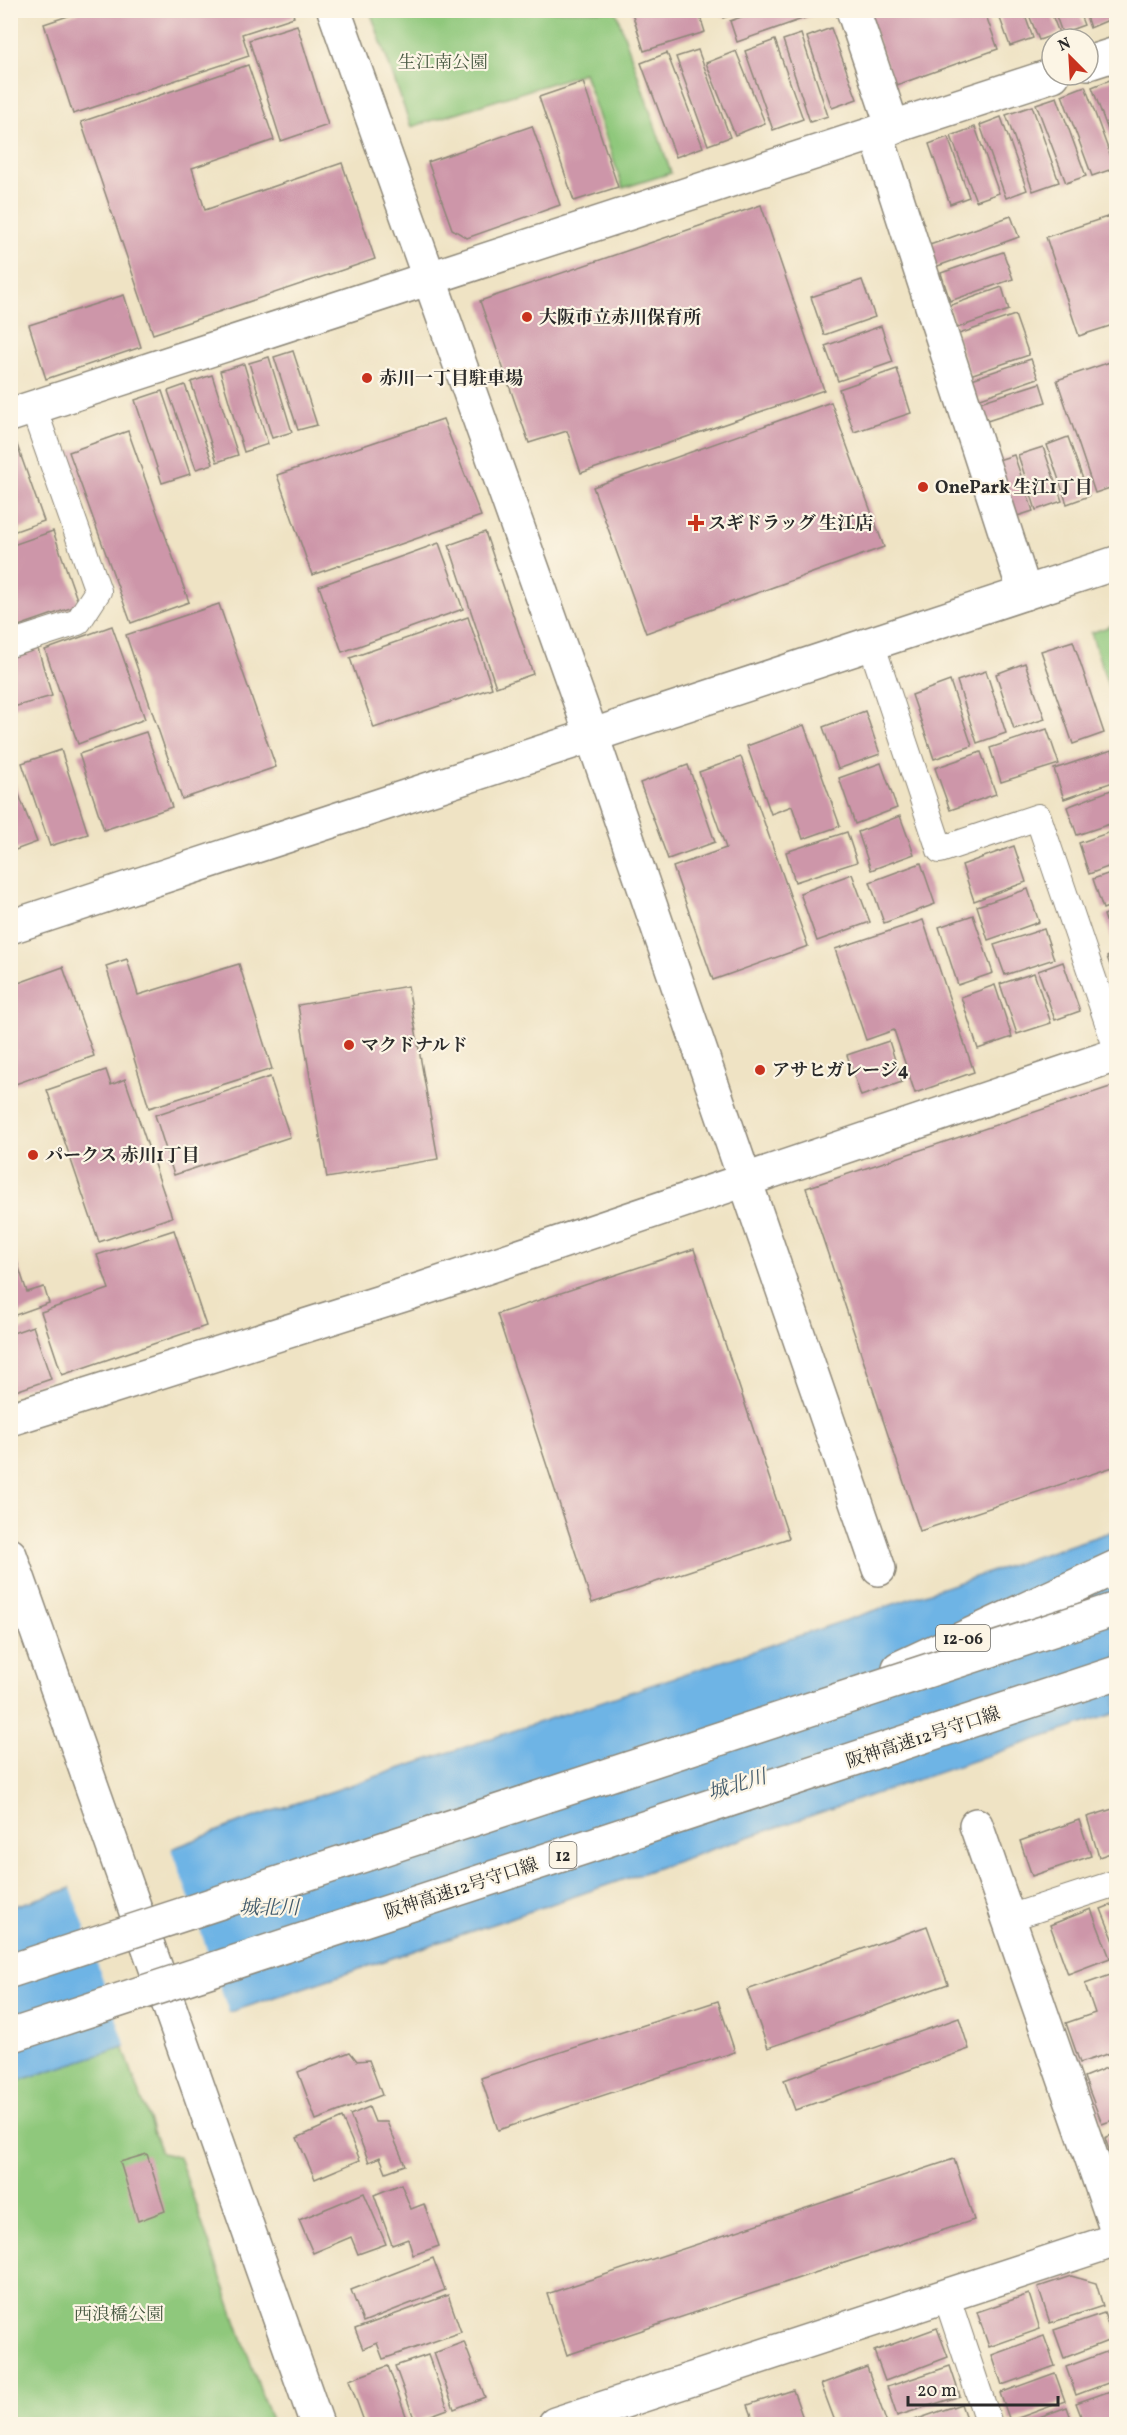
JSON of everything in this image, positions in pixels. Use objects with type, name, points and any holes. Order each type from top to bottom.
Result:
[{"type":"main road","points":[[334,10],[592,736],[743,1180],[879,1569]]},
{"type":"main road","points":[[853,10],[884,131],[1024,593]]},
{"type":"main road","points":[[1100,59],[1116,54]]},
{"type":"main road","points":[[22,411],[1040,79]]},
{"type":"main road","points":[[10,927],[1116,563]]},
{"type":"main road","points":[[10,1419],[422,1289],[1116,1055]]},
{"type":"main road","points":[[10,1555],[107,1824],[317,2424]]},
{"type":"main road","name":"12-06","points":[[810,1709],[1116,1567]]},
{"type":"main road","points":[[10,1971],[1116,1609]]},
{"type":"main road","name":"阪神高速12号守口線","points":[[10,2036],[1116,1673]]},
{"type":"main road","points":[[976,1825],[1116,2228]]},
{"type":"main road","points":[[555,2424],[1116,2240]]},
{"type":"lane","points":[[10,644],[78,622],[98,591],[22,411]]},
{"type":"lane","points":[[871,643],[940,850],[1038,817],[1116,1046]]},
{"type":"lane","points":[[1009,1918],[1116,1883]]},
{"type":"lane","points":[[946,2295],[989,2424]]},
{"type":"green space","name":"生江南公園","points":[[370,11],[616,11],[671,173],[623,188],[584,73],[411,127]]},
{"type":"green space","points":[[1116,624],[1116,710],[1091,633]]},
{"type":"green space","name":"西浪橋公園","points":[[123,2047],[161,2153],[179,2157],[272,2424],[11,2424],[10,2083]]},
{"type":"water","name":"城北川","points":[[1116,1530],[1116,1713],[426,1947],[11,2083],[11,1907],[66,1890],[246,1820]]},
{"type":"pier","points":[[171,1846],[230,2016],[127,2049],[70,1885]]},
{"type":"building","points":[[86,10],[292,10],[294,17],[242,34],[249,56],[73,114],[44,24]]},
{"type":"building","points":[[631,10],[698,10],[705,32],[644,51]]},
{"type":"building","points":[[721,10],[744,10],[744,11],[723,18]]},
{"type":"building","points":[[761,10],[825,11],[737,42],[730,21]]},
{"type":"building","points":[[877,10],[984,10],[998,49],[894,86],[868,14]]},
{"type":"building","points":[[997,10],[1023,10],[1033,38],[1010,46]]},
{"type":"building","points":[[1027,10],[1050,10],[1057,27],[1040,27],[1039,40]]},
{"type":"building","points":[[1054,10],[1078,10],[1084,25],[1060,27]]},
{"type":"building","points":[[1084,10],[1108,10],[1111,19],[1090,27]]},
{"type":"building","points":[[297,25],[328,125],[281,141],[249,40]]},
{"type":"building","points":[[831,28],[857,99],[832,108],[807,37]]},
{"type":"building","points":[[801,34],[828,116],[810,122],[783,40]]},
{"type":"building","points":[[775,40],[803,119],[773,130],[745,51]]},
{"type":"building","points":[[698,50],[730,137],[708,145],[676,57]]},
{"type":"building","points":[[736,51],[765,123],[735,135],[706,63]]},
{"type":"building","points":[[667,53],[703,147],[676,157],[641,63]]},
{"type":"building","points":[[248,65],[274,140],[192,168],[205,210],[342,163],[375,259],[153,334],[81,122]]},
{"type":"building","points":[[1115,78],[1116,152],[1092,87],[1100,87],[1100,84]]},
{"type":"building","points":[[583,82],[618,187],[574,201],[539,97]]},
{"type":"building","points":[[1085,87],[1115,168],[1092,176],[1062,95]]},
{"type":"building","points":[[1057,97],[1086,176],[1066,183],[1036,104]]},
{"type":"building","points":[[1032,106],[1059,182],[1033,191],[1006,115]]},
{"type":"building","points":[[1001,117],[1027,190],[1006,198],[980,125]]},
{"type":"building","points":[[532,126],[560,205],[467,238],[452,229],[428,162]]},
{"type":"building","points":[[975,127],[999,193],[976,201],[951,136]]},
{"type":"building","points":[[948,137],[969,197],[950,204],[929,144]]},
{"type":"building","points":[[761,205],[824,390],[581,473],[567,431],[529,443],[480,301]]},
{"type":"building","points":[[1116,214],[1116,324],[1079,336],[1046,237]]},
{"type":"building","points":[[1011,216],[1019,237],[935,267],[927,246]]},
{"type":"building","points":[[1003,252],[1013,279],[950,301],[941,273]]},
{"type":"building","points":[[862,280],[875,317],[824,335],[811,297]]},
{"type":"building","points":[[1002,287],[1009,310],[957,328],[949,306]]},
{"type":"building","points":[[124,295],[141,347],[46,379],[29,325]]},
{"type":"building","points":[[1015,315],[1029,355],[970,375],[956,335]]},
{"type":"building","points":[[881,326],[893,362],[838,381],[825,346]]},
{"type":"building","points":[[293,351],[317,425],[298,430],[274,357]]},
{"type":"building","points":[[269,357],[292,432],[272,438],[249,363]]},
{"type":"building","points":[[1031,359],[1038,378],[975,400],[969,380]]},
{"type":"building","points":[[1116,360],[1116,486],[1095,493],[1057,380]]},
{"type":"building","points":[[244,364],[268,444],[244,452],[220,371]]},
{"type":"building","points":[[897,369],[911,413],[854,432],[839,389]]},
{"type":"building","points":[[212,375],[238,455],[217,462],[191,382]]},
{"type":"building","points":[[1040,383],[1046,402],[984,422],[977,403]]},
{"type":"building","points":[[185,385],[213,464],[196,469],[168,391]]},
{"type":"building","points":[[162,391],[190,474],[162,483],[135,400]]},
{"type":"building","points":[[831,402],[884,547],[646,633],[593,487]]},
{"type":"building","points":[[443,419],[481,516],[312,575],[277,475]]},
{"type":"building","points":[[128,431],[189,602],[131,623],[69,452]]},
{"type":"building","points":[[1068,437],[1089,496],[1067,504],[1047,445]]},
{"type":"building","points":[[16,442],[44,521],[10,533],[10,444]]},
{"type":"building","points":[[1043,447],[1062,501],[1036,510],[1018,455]]},
{"type":"building","points":[[1014,455],[1033,511],[1011,518],[992,462]]},
{"type":"building","points":[[53,531],[79,605],[10,629],[10,546]]},
{"type":"building","points":[[485,532],[533,674],[496,687],[449,545]]},
{"type":"building","points":[[439,543],[463,609],[342,652],[319,586]]},
{"type":"building","points":[[219,604],[276,767],[182,799],[126,635]]},
{"type":"building","points":[[468,617],[492,688],[374,728],[350,658]]},
{"type":"building","points":[[112,626],[145,719],[78,744],[45,650]]},
{"type":"building","points":[[1073,641],[1104,733],[1073,744],[1041,651]]},
{"type":"building","points":[[38,649],[52,696],[10,708],[10,658]]},
{"type":"building","points":[[1025,663],[1045,719],[1014,729],[996,674]]},
{"type":"building","points":[[986,671],[1006,733],[977,743],[957,681]]},
{"type":"building","points":[[950,681],[972,746],[934,759],[912,695]]},
{"type":"building","points":[[865,711],[880,754],[838,769],[823,727]]},
{"type":"building","points":[[804,725],[840,826],[803,839],[792,806],[771,814],[747,746]]},
{"type":"building","points":[[1047,729],[1059,764],[1001,782],[990,748]]},
{"type":"building","points":[[146,732],[172,807],[104,830],[79,754]]},
{"type":"building","points":[[61,750],[88,834],[50,846],[22,763]]},
{"type":"building","points":[[1112,750],[1116,762],[1116,781],[1064,799],[1054,769]]},
{"type":"building","points":[[981,752],[996,794],[950,810],[935,768]]},
{"type":"building","points":[[741,757],[808,946],[713,980],[673,867],[726,848],[699,772]]},
{"type":"building","points":[[881,763],[897,808],[855,824],[839,778]]},
{"type":"building","points":[[688,765],[715,842],[668,859],[640,783]]},
{"type":"building","points":[[10,771],[37,842],[10,852]]},
{"type":"building","points":[[1116,788],[1116,822],[1077,835],[1067,807]]},
{"type":"building","points":[[900,816],[914,854],[871,870],[858,832]]},
{"type":"building","points":[[1116,830],[1116,864],[1089,874],[1079,843]]},
{"type":"building","points":[[847,832],[857,862],[795,882],[786,852]]},
{"type":"building","points":[[1014,846],[1026,882],[974,901],[962,865]]},
{"type":"building","points":[[921,863],[935,904],[884,923],[870,882]]},
{"type":"building","points":[[1116,871],[1116,904],[1103,909],[1093,879]]},
{"type":"building","points":[[852,874],[870,922],[817,941],[800,893]]},
{"type":"building","points":[[1028,889],[1039,922],[988,940],[977,906]]},
{"type":"building","points":[[1116,910],[1116,945],[1114,946],[1104,915]]},
{"type":"building","points":[[973,915],[993,973],[958,985],[939,927]]},
{"type":"building","points":[[923,920],[974,1072],[915,1093],[894,1030],[866,1040],[835,949]]},
{"type":"building","points":[[1044,929],[1054,959],[1005,975],[994,945]]},
{"type":"building","points":[[1116,953],[1116,981],[1107,957]]},
{"type":"building","points":[[127,959],[138,995],[239,964],[272,1069],[149,1108],[106,966]]},
{"type":"building","points":[[1063,962],[1080,1011],[1055,1020],[1038,971]]},
{"type":"building","points":[[63,967],[94,1056],[10,1086],[10,986]]},
{"type":"building","points":[[1034,973],[1051,1023],[1017,1034],[1000,984]]},
{"type":"building","points":[[995,985],[1012,1037],[978,1049],[961,997]]},
{"type":"building","points":[[408,986],[438,1159],[327,1178],[298,1005]]},
{"type":"building","points":[[889,1041],[902,1082],[861,1096],[847,1055]]},
{"type":"building","points":[[106,1070],[111,1085],[125,1079],[172,1217],[99,1242],[47,1090]]},
{"type":"building","points":[[270,1077],[290,1137],[174,1175],[155,1115]]},
{"type":"building","points":[[1116,1085],[1116,1466],[920,1531],[806,1188]]},
{"type":"building","points":[[174,1230],[206,1326],[62,1375],[41,1312],[109,1289],[97,1255]]},
{"type":"building","points":[[11,1244],[27,1292],[44,1287],[49,1303],[10,1317]]},
{"type":"building","points":[[694,1249],[789,1538],[592,1603],[497,1314]]},
{"type":"building","points":[[33,1326],[51,1379],[10,1393],[10,1334]]},
{"type":"building","points":[[1116,1808],[1116,1851],[1099,1857],[1087,1817]]},
{"type":"building","points":[[1079,1820],[1091,1856],[1032,1876],[1020,1841]]},
{"type":"building","points":[[1116,1903],[1116,1946],[1101,1909]]},
{"type":"building","points":[[1091,1909],[1110,1958],[1068,1974],[1050,1925]]},
{"type":"building","points":[[927,1926],[948,1984],[768,2048],[747,1990]]},
{"type":"building","points":[[1116,1973],[1116,2051],[1080,2063],[1066,2023],[1095,2013],[1085,1984]]},
{"type":"building","points":[[718,2001],[735,2052],[498,2130],[481,2078]]},
{"type":"building","points":[[959,2018],[969,2049],[795,2110],[784,2080]]},
{"type":"building","points":[[350,2052],[357,2061],[369,2060],[382,2095],[316,2120],[298,2072]]},
{"type":"building","points":[[1116,2064],[1116,2119],[1102,2124],[1084,2077]]},
{"type":"building","points":[[369,2107],[375,2122],[387,2122],[405,2165],[386,2172],[380,2157],[369,2162],[350,2115]]},
{"type":"building","points":[[342,2118],[360,2160],[315,2179],[297,2138]]},
{"type":"building","points":[[1116,2133],[1116,2170],[1105,2138]]},
{"type":"building","points":[[147,2154],[165,2211],[138,2221],[120,2162]]},
{"type":"building","points":[[954,2159],[974,2220],[567,2355],[547,2294]]},
{"type":"building","points":[[401,2184],[411,2209],[424,2204],[439,2246],[413,2255],[408,2239],[392,2245],[374,2195]]},
{"type":"building","points":[[364,2193],[386,2244],[358,2254],[351,2237],[313,2253],[299,2220]]},
{"type":"building","points":[[433,2258],[445,2290],[363,2322],[351,2290]]},
{"type":"building","points":[[1071,2276],[1096,2283],[1103,2306],[1050,2323],[1038,2287]]},
{"type":"building","points":[[1029,2294],[1040,2329],[989,2347],[977,2312]]},
{"type":"building","points":[[448,2295],[461,2332],[383,2359],[377,2343],[363,2349],[355,2329]]},
{"type":"building","points":[[1104,2313],[1113,2339],[1064,2358],[1054,2330]]},
{"type":"building","points":[[937,2328],[948,2357],[885,2381],[874,2351]]},
{"type":"building","points":[[1044,2336],[1055,2366],[1002,2385],[992,2355]]},
{"type":"building","points":[[464,2342],[485,2397],[454,2409],[434,2353]]},
{"type":"building","points":[[1114,2349],[1116,2380],[1076,2395],[1066,2367]]},
{"type":"building","points":[[428,2355],[448,2409],[415,2421],[395,2366]]},
{"type":"building","points":[[388,2366],[409,2424],[365,2424],[349,2380]]},
{"type":"building","points":[[950,2366],[960,2396],[897,2416],[887,2387]]},
{"type":"building","points":[[867,2367],[887,2424],[836,2424],[821,2384]]},
{"type":"building","points":[[1055,2373],[1065,2401],[1010,2421],[1000,2393]]},
{"type":"building","points":[[1116,2389],[1116,2424],[1084,2424],[1076,2403]]},
{"type":"building","points":[[793,2390],[805,2424],[755,2424],[748,2405]]},
{"type":"building","points":[[961,2404],[968,2424],[903,2424]]},
{"type":"building","points":[[1067,2407],[1073,2424],[1020,2424]]},
{"type":"place","name":"大阪市立赤川保育所","points":[[527,317]]},
{"type":"place","name":"赤川一丁目駐車場","points":[[367,378]]},
{"type":"place","name":"OnePark 生江1丁目","points":[[923,487]]},
{"type":"place","name":"スギドラッグ 生江店","points":[[696,523]]},
{"type":"place","name":"マクドナルド","points":[[349,1045]]},
{"type":"place","name":"アサヒガレージ4","points":[[760,1070]]},
{"type":"place","name":"パークス 赤川1丁目","points":[[33,1155]]}]
